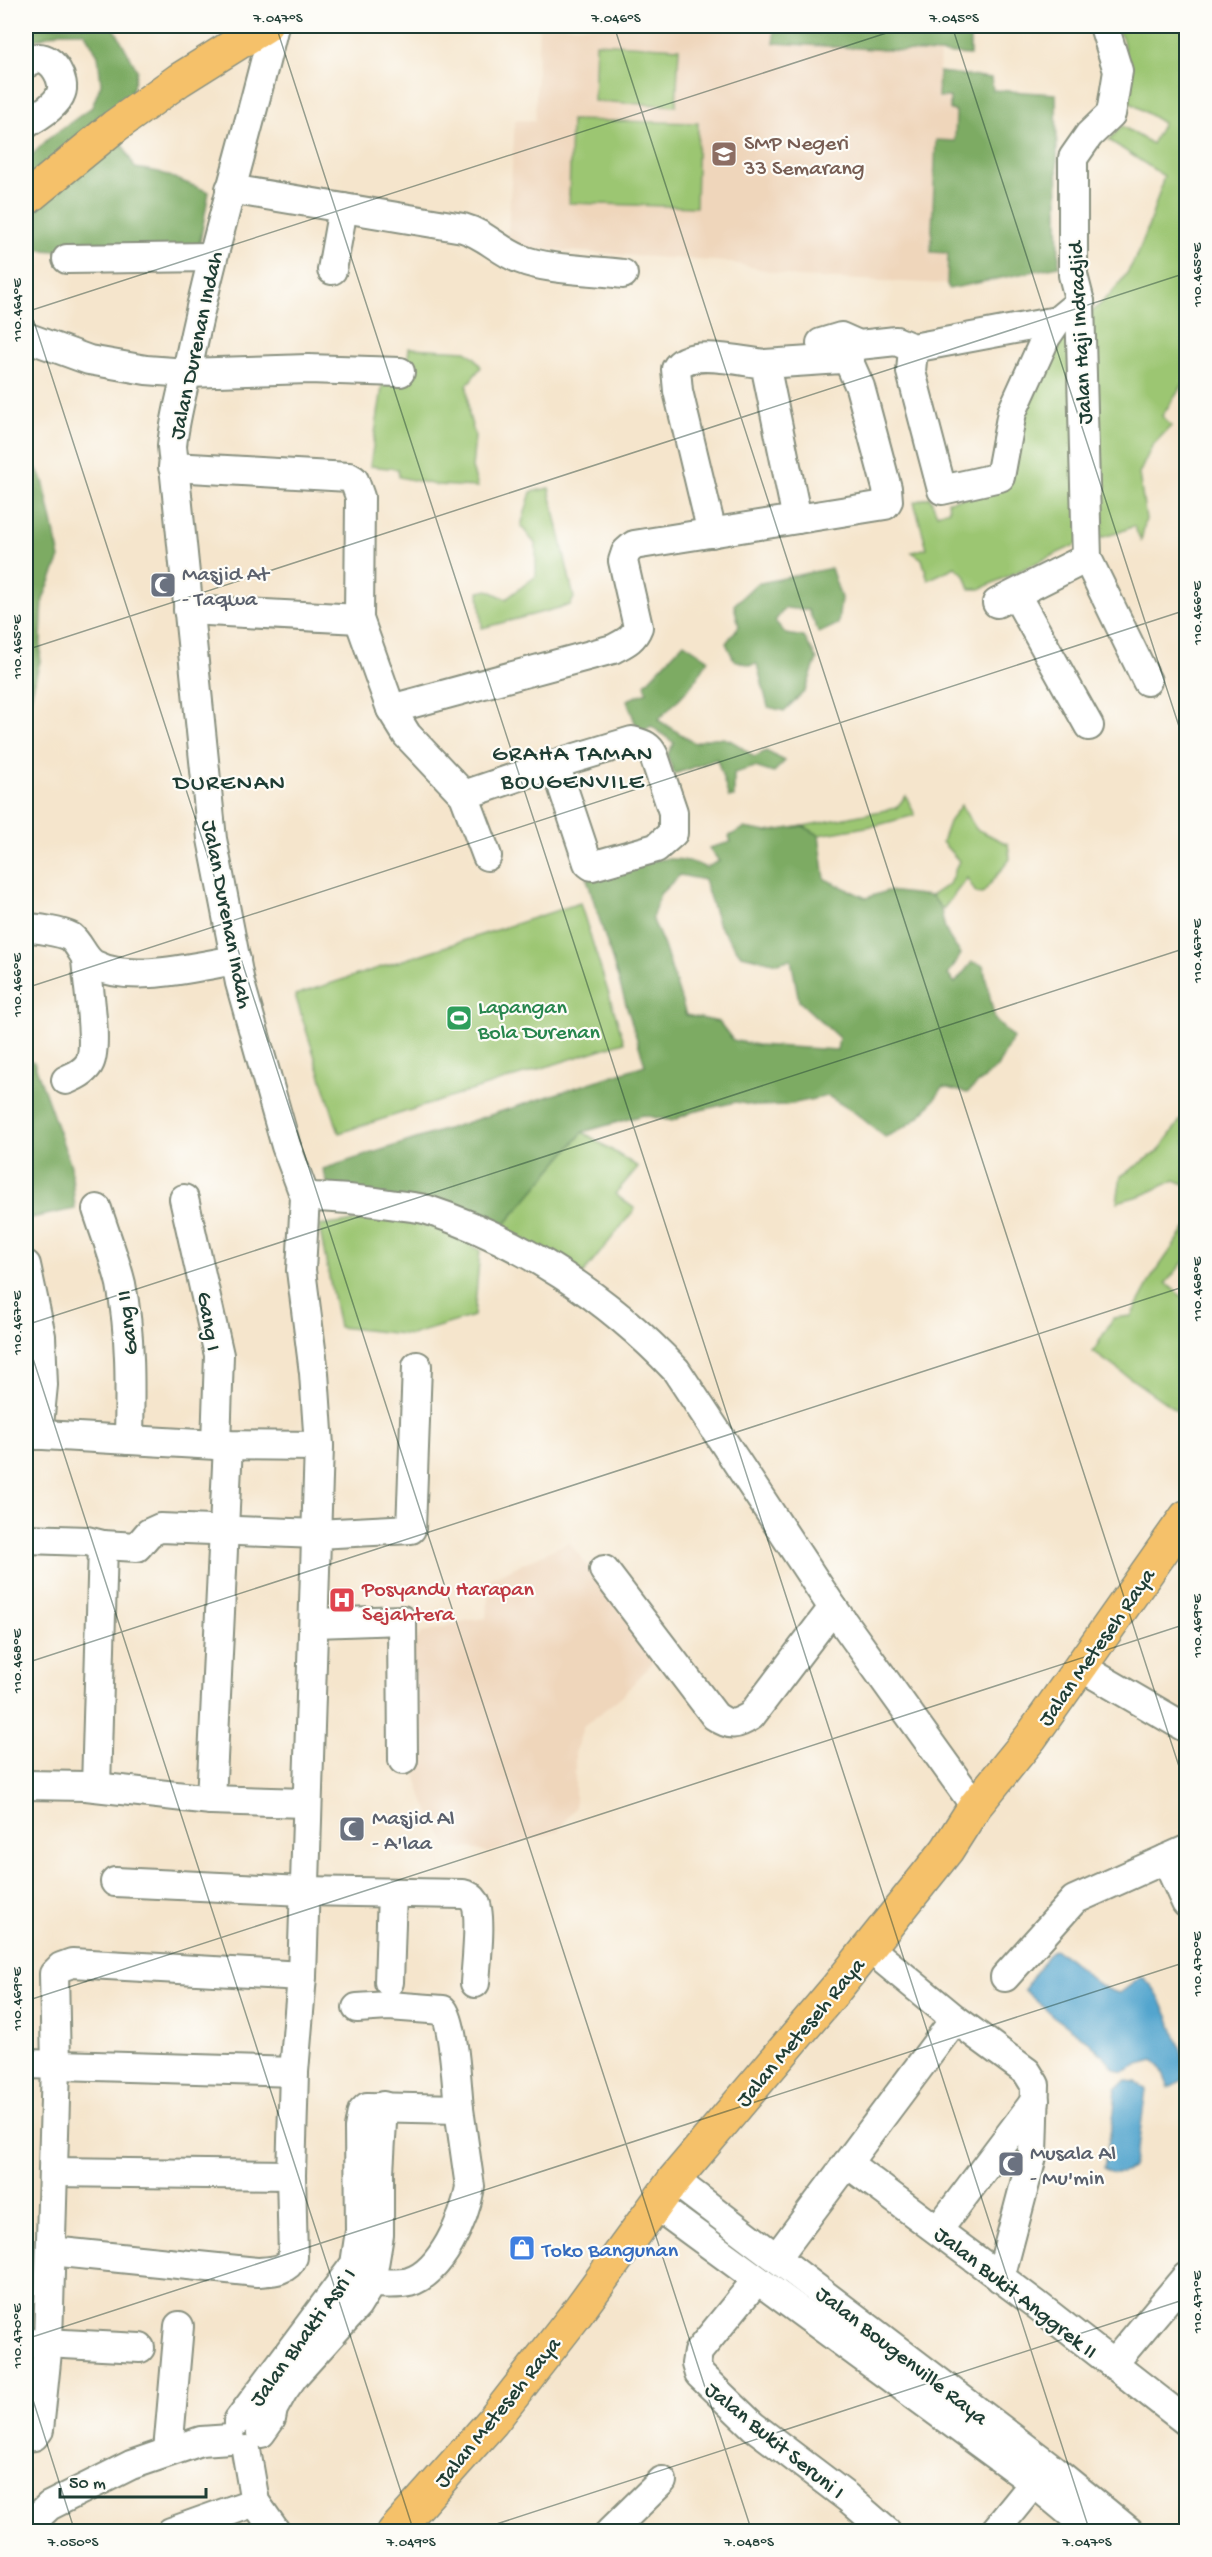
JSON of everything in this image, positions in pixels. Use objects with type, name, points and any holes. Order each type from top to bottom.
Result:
[{"type":"main road","points":[[26,199],[115,126],[179,80],[265,26]]},
{"type":"main road","name":"Jalan Meteseh Raya","points":[[407,2528],[574,2317],[665,2193],[947,1850],[975,1806],[1031,1737],[1186,1517]]},
{"type":"street","name":"Jalan Durenan Indah","points":[[273,26],[252,118],[212,258],[187,374],[174,422],[173,467],[212,839],[240,983],[283,1135],[305,1197]]},
{"type":"street","name":"Jalan Haji Indradjid","points":[[1087,558],[1080,302],[1073,275],[1073,158],[1089,135],[1111,114],[1118,71],[1104,26]]},
{"type":"street","points":[[26,64],[41,58],[48,61],[55,68],[62,85],[58,98],[26,124]]},
{"type":"street","points":[[230,189],[477,232],[511,255],[532,263],[623,274]]},
{"type":"street","points":[[332,270],[343,208]]},
{"type":"street","points":[[67,260],[212,258]]},
{"type":"street","points":[[913,348],[911,372],[942,490],[1000,477],[1012,412],[1046,337],[1057,321],[1080,302]]},
{"type":"street","points":[[821,343],[841,337],[859,345],[896,341],[913,348],[1057,321]]},
{"type":"street","points":[[26,337],[89,360],[146,370],[187,374],[308,369],[400,372]]},
{"type":"street","points":[[391,709],[613,649],[628,641],[635,635],[638,627],[623,561],[626,552],[634,545],[712,533],[885,504],[888,501],[887,488],[860,387],[849,362],[840,359],[765,364],[710,357],[686,360],[676,369],[678,391],[712,533]]},
{"type":"street","points":[[765,364],[797,519]]},
{"type":"street","points":[[173,467],[349,477],[354,480],[360,497],[359,619],[391,709],[407,735],[464,795],[487,856]]},
{"type":"street","points":[[1089,726],[1007,599],[1087,558],[1147,681]]},
{"type":"street","points":[[188,610],[359,619]]},
{"type":"street","points":[[464,795],[555,764],[632,741],[650,748],[654,756],[673,812],[673,833],[657,848],[592,866],[588,863],[555,764]]},
{"type":"street","points":[[26,928],[38,928],[70,937],[92,965],[110,971],[137,973],[236,960]]},
{"type":"street","points":[[66,1080],[82,1072],[90,1062],[93,1044],[87,958]]},
{"type":"street","points":[[51,2251],[257,2272],[277,2270],[289,2265],[293,2257],[291,2175],[294,2072],[302,1976],[305,1803],[315,1623],[319,1446],[314,1373],[301,1270],[305,1197],[348,1197],[426,1209],[525,1252],[608,1306],[645,1337],[676,1370],[833,1608],[975,1806]]},
{"type":"street","name":"Gang I","points":[[184,1199],[207,1293],[219,1355],[224,1528],[211,1800]]},
{"type":"street","name":"Gang II","points":[[97,1209],[120,1282],[128,1329],[129,1440]]},
{"type":"street","points":[[26,1265],[41,1336],[43,1385],[32,1434],[222,1445],[319,1446]]},
{"type":"street","points":[[26,1539],[87,1541],[103,1545],[137,1547],[148,1533],[160,1528],[224,1528],[316,1534],[411,1529],[417,1366]]},
{"type":"street","points":[[96,1787],[103,1545]]},
{"type":"street","points":[[604,1570],[715,1716],[727,1724],[738,1723],[751,1716],[833,1608]]},
{"type":"street","points":[[315,1623],[402,1620],[403,1760]]},
{"type":"street","points":[[1081,1667],[1186,1728]]},
{"type":"street","points":[[26,1785],[96,1787],[211,1800],[305,1803]]},
{"type":"street","points":[[1005,1977],[1074,1900],[1176,1855],[1186,1903]]},
{"type":"street","points":[[115,1882],[303,1891],[463,1894],[470,1896],[476,1903],[478,1921],[475,1983]]},
{"type":"street","points":[[389,1982],[392,1893]]},
{"type":"street","points":[[868,1948],[955,2019],[1027,2072],[1035,2085],[1033,2152],[1000,2278]]},
{"type":"street","points":[[26,2437],[34,2436],[39,2430],[37,2342],[51,2251],[56,2065],[54,1974],[61,1967],[72,1963],[92,1963],[302,1976]]},
{"type":"street","points":[[357,2008],[389,2006],[443,2010],[448,2020],[470,2187],[468,2199],[454,2234],[438,2261],[424,2275],[407,2283],[371,2283]]},
{"type":"street","points":[[777,2257],[955,2019]]},
{"type":"street","points":[[26,2064],[294,2072]]},
{"type":"street","points":[[938,2230],[1035,2101]]},
{"type":"street","points":[[26,2528],[49,2506],[131,2465],[201,2440],[244,2436],[271,2419],[273,2409],[283,2391],[357,2306],[371,2283],[379,2235],[379,2172],[375,2107],[459,2109]]},
{"type":"street","name":"Jalan Bhakti Asri I","points":[[244,2436],[355,2264],[360,2230],[359,2128],[362,2112],[375,2107]]},
{"type":"street","name":"Jalan Bukit Anggrek II","points":[[847,2163],[1186,2421]]},
{"type":"street","points":[[53,2172],[291,2175]]},
{"type":"street","name":"Jalan Bougenville Raya","points":[[665,2193],[777,2257],[1041,2474],[1093,2532]]},
{"type":"street","name":"Jalan Bougenville Raya","points":[[665,2193],[756,2281],[1130,2532]]},
{"type":"street","points":[[1113,2364],[1186,2277]]},
{"type":"street","name":"Jalan Bukit Seruni I","points":[[756,2281],[698,2352],[696,2364],[699,2374],[753,2426],[848,2498],[887,2532]]},
{"type":"street","points":[[168,2451],[179,2326]]},
{"type":"street","points":[[37,2342],[140,2348]]},
{"type":"street","points":[[244,2436],[255,2502],[276,2532]]},
{"type":"street","points":[[994,2532],[1041,2474]]},
{"type":"street","points":[[610,2532],[662,2481]]},
{"type":"street","points":[[171,2532],[255,2502]]},
{"type":"shaded area","name":"SMP Negeri 33 Semarang","points":[[539,26],[774,26],[774,43],[940,53],[938,96],[950,97],[956,111],[955,141],[936,140],[931,252],[948,253],[947,284],[796,277],[728,262],[507,247],[515,120],[535,121]]},
{"type":"shaded area","points":[[569,1542],[658,1656],[623,1695],[583,1727],[575,1753],[575,1807],[558,1831],[488,1853],[469,1848],[450,1850],[425,1805],[414,1771],[413,1644],[422,1633],[464,1621],[486,1618],[490,1579]]},
{"type":"green space","points":[[26,26],[113,26],[137,70],[120,140],[135,168],[159,172],[209,192],[198,253],[73,252],[26,249],[26,161],[48,139],[92,107],[101,84],[98,55],[84,32],[60,32],[26,43]]},
{"type":"green space","points":[[774,26],[970,26],[970,55],[774,43]]},
{"type":"green space","points":[[1115,26],[1186,26],[1186,380],[1162,416],[1171,426],[1152,446],[1139,474],[1146,519],[1141,541],[1134,526],[1075,545],[980,589],[970,589],[965,575],[955,567],[928,580],[922,559],[912,552],[927,548],[914,502],[930,497],[937,514],[949,510],[948,501],[997,490],[1013,431],[1036,378],[1067,330],[1072,330],[1087,317],[1127,273],[1139,251],[1148,226],[1164,176],[1109,140],[1122,126],[1152,144],[1163,123],[1126,100],[1130,92],[1123,40]]},
{"type":"green space","points":[[596,43],[679,48],[676,106],[594,101]]},
{"type":"green space","points":[[939,72],[991,78],[993,90],[1056,94],[1059,266],[949,289],[947,284],[948,253],[931,252],[936,140],[955,141],[956,111],[950,110],[950,97],[938,97]]},
{"type":"green space","points":[[571,120],[698,123],[696,207],[569,203]]},
{"type":"green space","points":[[409,348],[466,351],[481,367],[467,385],[469,415],[475,436],[472,468],[478,487],[436,485],[399,477],[398,469],[370,466],[384,375],[406,375]]},
{"type":"green space","points":[[26,451],[43,480],[60,558],[43,599],[40,661],[26,716]]},
{"type":"green space","points":[[549,488],[574,598],[570,605],[482,628],[479,592],[488,590],[506,599],[536,576],[536,545],[521,526],[531,492]]},
{"type":"green space","points":[[831,568],[841,598],[838,624],[819,633],[808,610],[785,608],[775,621],[786,634],[804,637],[817,659],[805,691],[784,711],[768,707],[757,664],[750,665],[734,660],[726,643],[739,626],[734,605],[756,584]]},
{"type":"green space","points":[[684,643],[708,659],[692,684],[658,720],[695,743],[713,738],[727,739],[754,757],[766,751],[785,761],[773,773],[755,767],[734,773],[734,797],[729,798],[717,759],[674,774],[667,755],[674,743],[651,726],[639,734],[627,700],[647,692],[645,684]]},
{"type":"green space","points":[[906,796],[915,815],[878,825],[819,835],[803,826],[896,808]]},
{"type":"green space","points":[[961,805],[976,829],[1008,844],[1010,859],[982,894],[976,893],[967,878],[943,909],[931,896],[949,884],[959,861],[942,842],[949,822]]},
{"type":"green space","points":[[803,826],[819,835],[825,879],[866,898],[887,891],[931,896],[936,901],[948,935],[961,954],[948,975],[955,983],[972,962],[983,965],[995,1020],[1013,1038],[997,1067],[967,1093],[943,1087],[918,1117],[885,1137],[854,1112],[828,1096],[786,1105],[756,1106],[736,1102],[692,1112],[672,1121],[643,1115],[583,1132],[501,1229],[329,1188],[323,1169],[645,1065],[587,879],[631,865],[662,859],[692,862],[706,868],[719,861],[709,848],[731,842],[729,836],[744,828],[767,832]],"holes":[[[680,875],[704,880],[719,926],[741,955],[778,963],[791,959],[799,1001],[839,1038],[837,1050],[757,1045],[733,1040],[719,1022],[686,1015],[664,946],[652,918],[660,894]]]},
{"type":"green space","name":"Lapangan Bola Durenan","points":[[580,903],[624,1042],[339,1133],[295,995]]},
{"type":"green space","points":[[26,1059],[34,1062],[71,1166],[75,1209],[26,1219]]},
{"type":"green space","points":[[1186,1112],[1186,1185],[1175,1180],[1143,1195],[1117,1202],[1121,1176],[1159,1151]]},
{"type":"green space","points":[[583,1132],[638,1167],[615,1194],[635,1209],[583,1274],[501,1229]]},
{"type":"green space","points":[[379,1218],[435,1227],[480,1250],[474,1316],[411,1335],[339,1327],[319,1226]]},
{"type":"green space","points":[[1186,1228],[1186,1259],[1166,1283],[1186,1300],[1186,1417],[1093,1352],[1113,1318],[1131,1316],[1152,1277]]},
{"type":"water","points":[[1054,1950],[1071,1960],[1101,1986],[1110,1990],[1120,1993],[1140,1978],[1144,1978],[1158,1996],[1172,2025],[1182,2055],[1186,2078],[1169,2088],[1160,2067],[1154,2060],[1123,2072],[1115,2069],[1091,2043],[1053,2016],[1024,1990],[1047,1956]]},
{"type":"water","points":[[1127,2081],[1136,2082],[1146,2089],[1139,2141],[1132,2167],[1126,2172],[1115,2173],[1104,2168],[1116,2088]]},
{"type":"place","name":"SMP Negeri 33 Semarang","points":[[724,154]]},
{"type":"place","name":"Masjid At - Taqwa","points":[[163,585]]},
{"type":"place","name":"Lapangan Bola Durenan","points":[[459,1018]]},
{"type":"place","name":"Posyandu Harapan Sejahtera","points":[[342,1600]]},
{"type":"place","name":"Masjid Al - A'laa","points":[[352,1829]]},
{"type":"place","name":"Musala Al - Mu'min","points":[[1011,2164]]},
{"type":"place","name":"Toko Bangunan","points":[[522,2248]]},
{"type":"district","name":"GRAHA TAMAN BOUGENVILE","points":[[573,766]]},
{"type":"district","name":"DURENAN","points":[[230,781]]}]
